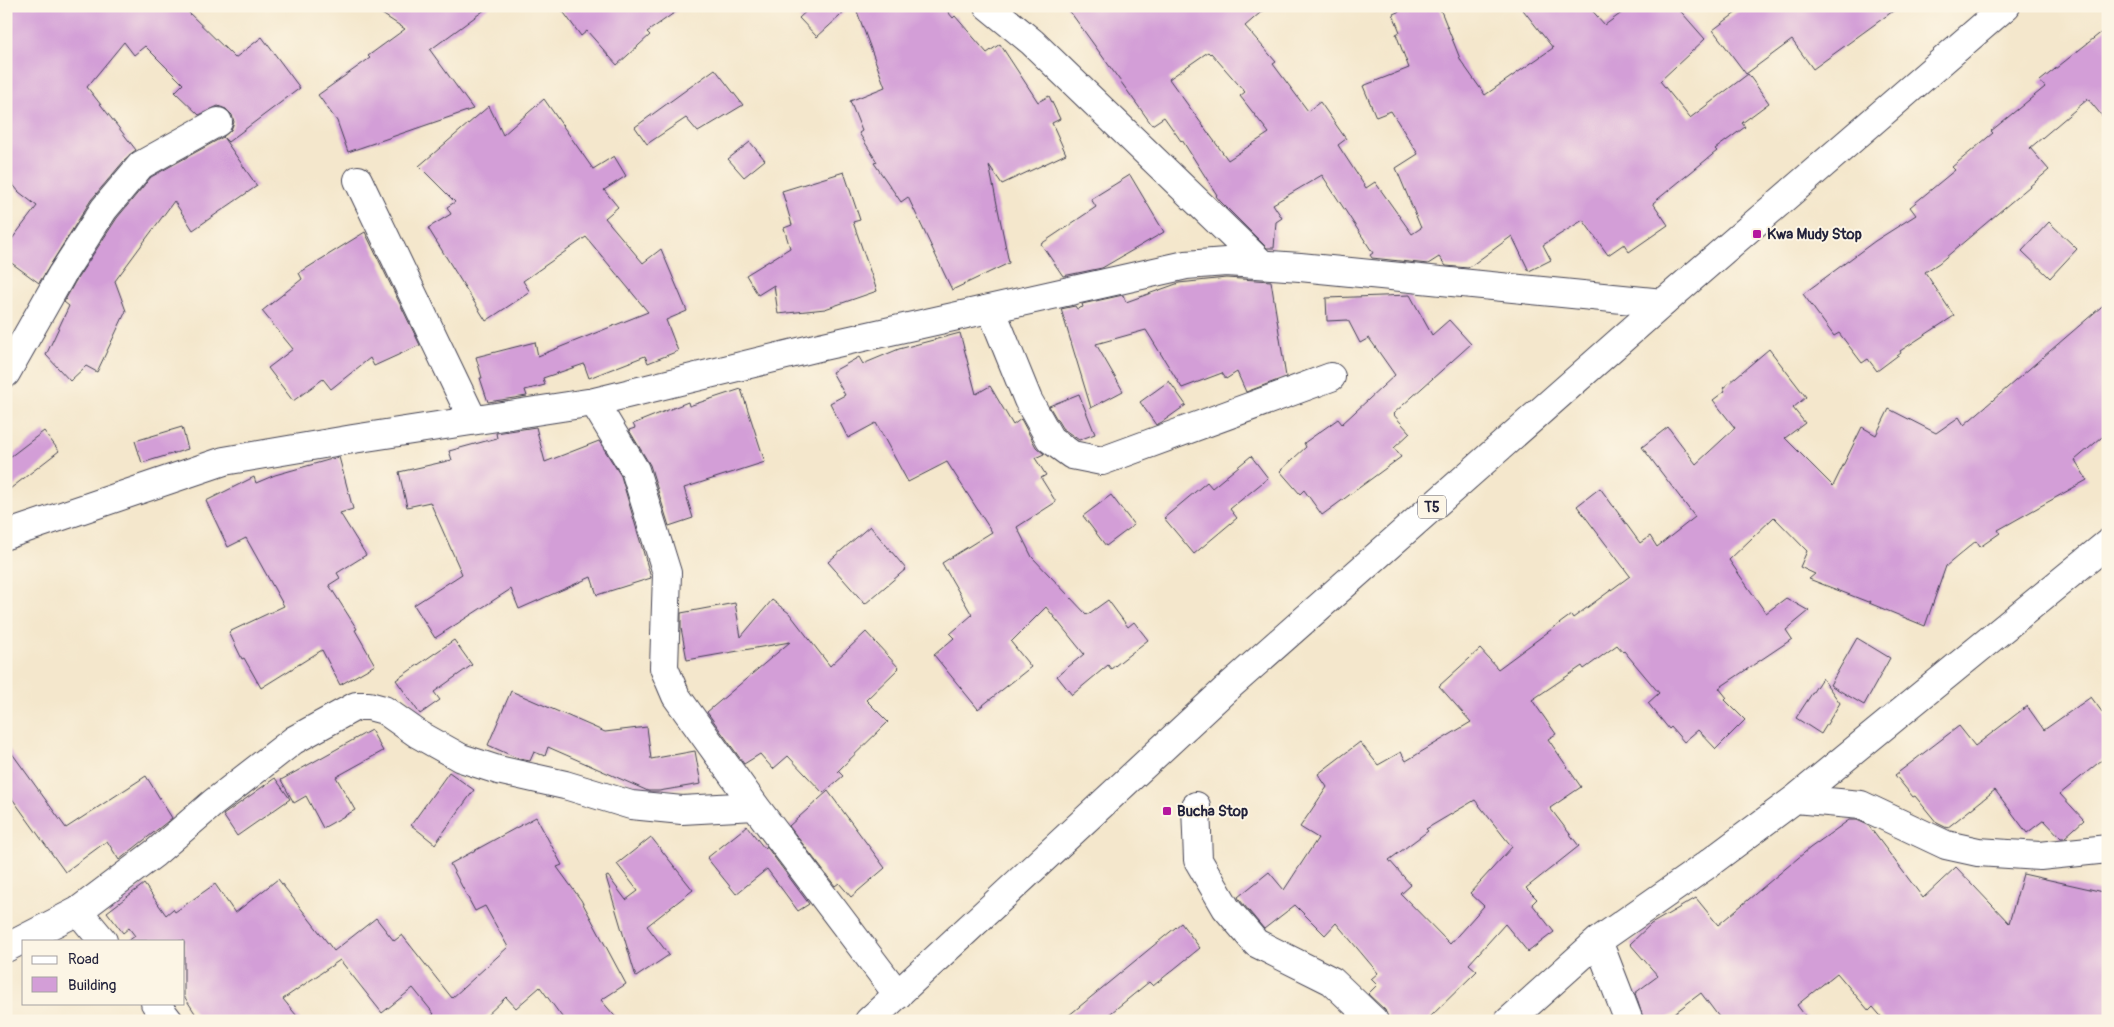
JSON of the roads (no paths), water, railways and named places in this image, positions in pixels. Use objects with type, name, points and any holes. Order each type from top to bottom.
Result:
[{"type":"main road","points":[[988,6],[1032,42],[1262,264]]},
{"type":"main road","name":"T5","points":[[869,1021],[1224,691],[1663,302],[2006,6]]},
{"type":"main road","points":[[6,374],[62,274],[104,209],[141,165],[218,122]]},
{"type":"main road","points":[[358,180],[474,420]]},
{"type":"main road","points":[[6,536],[224,461],[594,402],[819,347],[1186,265],[1226,262],[1262,264],[1663,302]]},
{"type":"main road","points":[[991,308],[1028,400],[1050,439],[1072,454],[1102,462],[1331,377]]},
{"type":"main road","points":[[594,402],[635,470],[667,573],[664,668],[676,696],[755,806],[898,996]]},
{"type":"main road","points":[[1509,1021],[1598,941],[1704,867],[1795,799],[2108,544]]},
{"type":"main road","points":[[6,948],[78,910],[155,853],[213,803],[294,740],[356,706],[369,706],[384,710],[418,734],[461,758],[498,770],[565,785],[631,805],[682,810],[755,806]]},
{"type":"main road","points":[[1795,799],[1861,805],[1946,845],[1978,852],[2040,856],[2108,849]]},
{"type":"main road","points":[[1196,806],[1198,860],[1226,908],[1256,943],[1332,980],[1374,1021]]},
{"type":"main road","points":[[78,910],[102,940]]},
{"type":"main road","points":[[1598,941],[1629,1021]]},
{"type":"main road","points":[[156,1004],[169,1021]]},
{"type":"place","name":"Kwa Mudy Stop","points":[[1757,234]]},
{"type":"place","name":"Bucha Stop","points":[[1167,811]]}]
